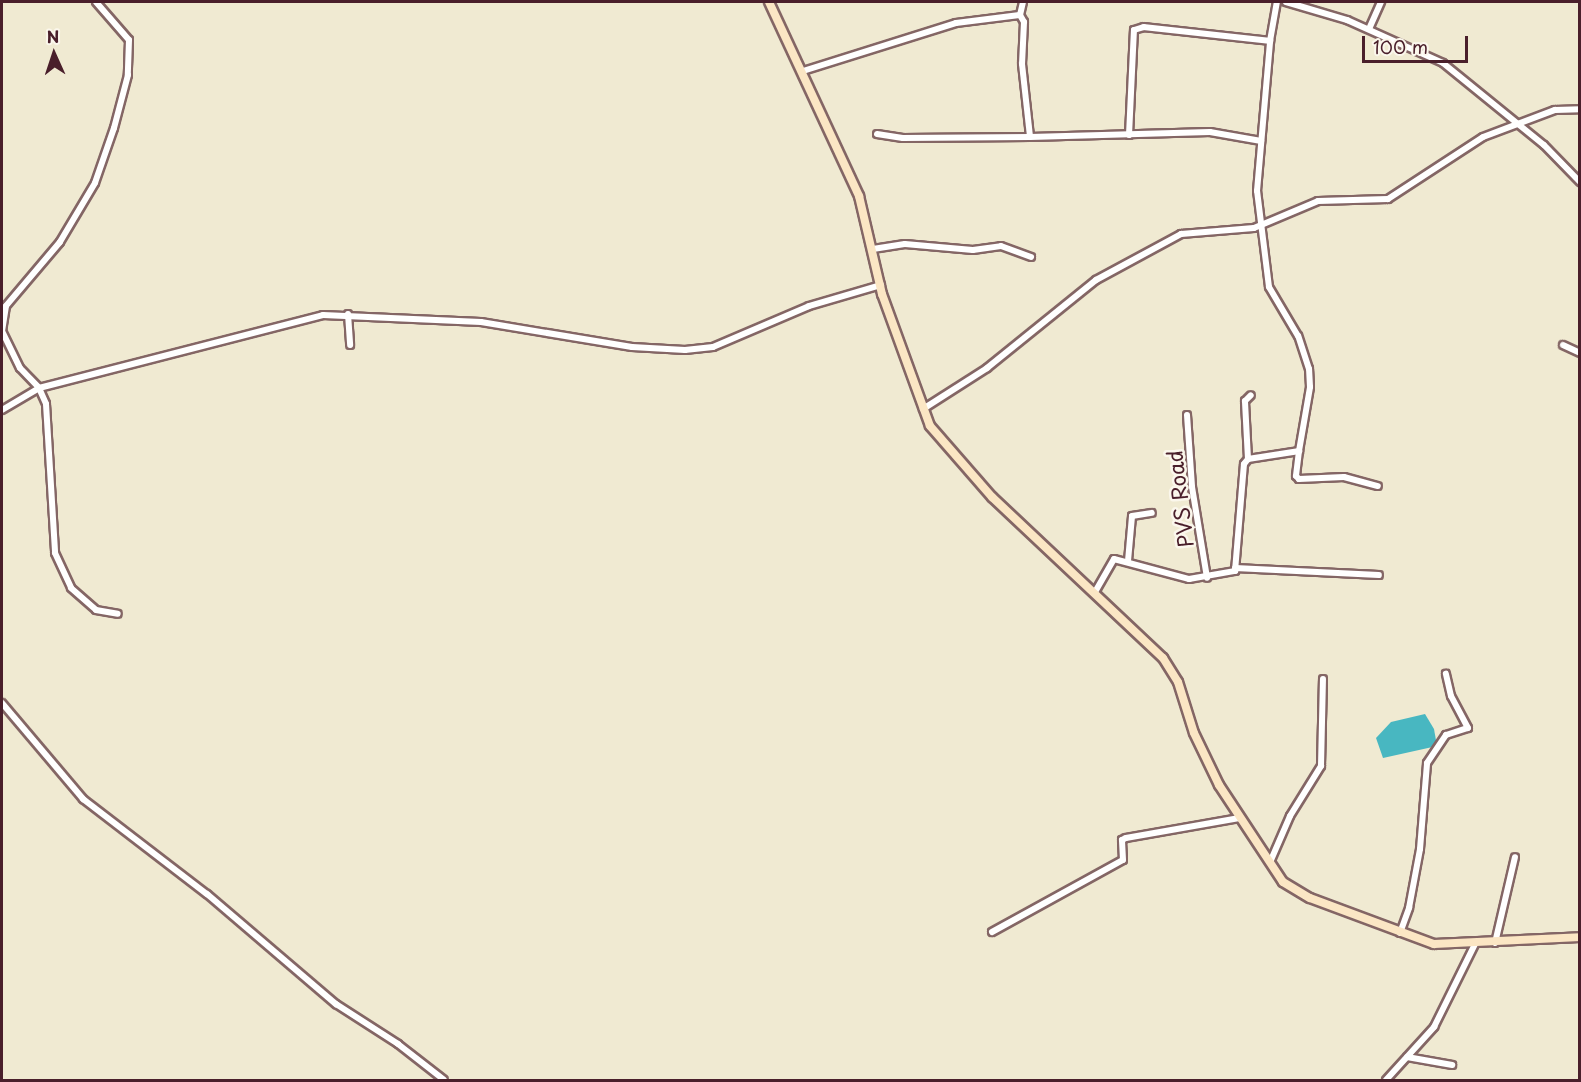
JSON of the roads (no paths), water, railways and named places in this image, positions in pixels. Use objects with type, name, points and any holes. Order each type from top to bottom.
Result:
[{"type":"main road","points":[[769,2],[803,71],[859,196],[881,285],[930,426],[992,498],[1163,658],[1178,682],[1194,733],[1214,775],[1239,818],[1271,860],[1283,882],[1310,898],[1434,944],[1495,943],[1580,937]]},
{"type":"street","points":[[96,2],[129,40],[128,75],[114,128],[85,201],[60,242],[6,306],[2,326],[6,344],[20,368],[39,388],[46,404],[55,553],[71,588],[96,610],[118,614]]},
{"type":"street","points":[[1023,2],[1020,15],[1024,22],[1025,115],[1030,137]]},
{"type":"street","points":[[1277,2],[1270,41],[1257,191],[1269,287],[1298,336],[1309,369],[1310,387],[1296,476],[1299,479],[1344,477],[1378,486]]},
{"type":"street","points":[[1286,2],[1369,29],[1443,63],[1515,124],[1544,145],[1580,182]]},
{"type":"street","points":[[1369,29],[1381,2]]},
{"type":"street","points":[[803,71],[956,23],[1020,15]]},
{"type":"street","points":[[1129,135],[1134,30],[1144,27],[1270,41]]},
{"type":"street","points":[[923,408],[987,368],[1096,280],[1181,234],[1261,225],[1318,201],[1388,199],[1483,137],[1555,110],[1580,109]]},
{"type":"street","points":[[878,134],[903,138],[1210,132],[1261,141]]},
{"type":"street","points":[[873,249],[905,244],[973,250],[1001,246],[1031,257]]},
{"type":"street","points":[[2,410],[39,388],[323,315],[348,314],[481,322],[632,347],[685,350],[713,347],[809,306],[881,285]]},
{"type":"street","points":[[348,314],[350,345]]},
{"type":"street","points":[[1563,345],[1580,353]]},
{"type":"street","points":[[1235,568],[1248,459],[1245,401],[1251,395]]},
{"type":"street","name":"PVS Road","points":[[1187,415],[1192,487],[1207,578]]},
{"type":"street","points":[[1248,459],[1299,451]]},
{"type":"street","name":"PVS Road","points":[[1128,561],[1132,516],[1152,513]]},
{"type":"street","points":[[1095,592],[1114,559],[1180,577],[1207,578],[1235,568],[1379,575]]},
{"type":"street","points":[[1400,933],[1409,908],[1420,849],[1427,763],[1446,735],[1468,728],[1451,696],[1446,674]]},
{"type":"street","points":[[1271,860],[1278,850],[1290,816],[1321,766],[1323,679]]},
{"type":"street","points":[[2,703],[83,798],[207,894],[336,1004],[398,1044],[444,1080]]},
{"type":"street","points":[[992,932],[1123,860],[1122,840],[1126,838],[1239,818]]},
{"type":"street","points":[[1495,943],[1515,857]]},
{"type":"street","points":[[1386,1080],[1434,1027],[1476,942]]},
{"type":"street","points":[[1407,1057],[1452,1065]]},
{"type":"water","points":[[1425,714],[1434,729],[1437,746],[1383,758],[1376,738],[1391,722]]}]
